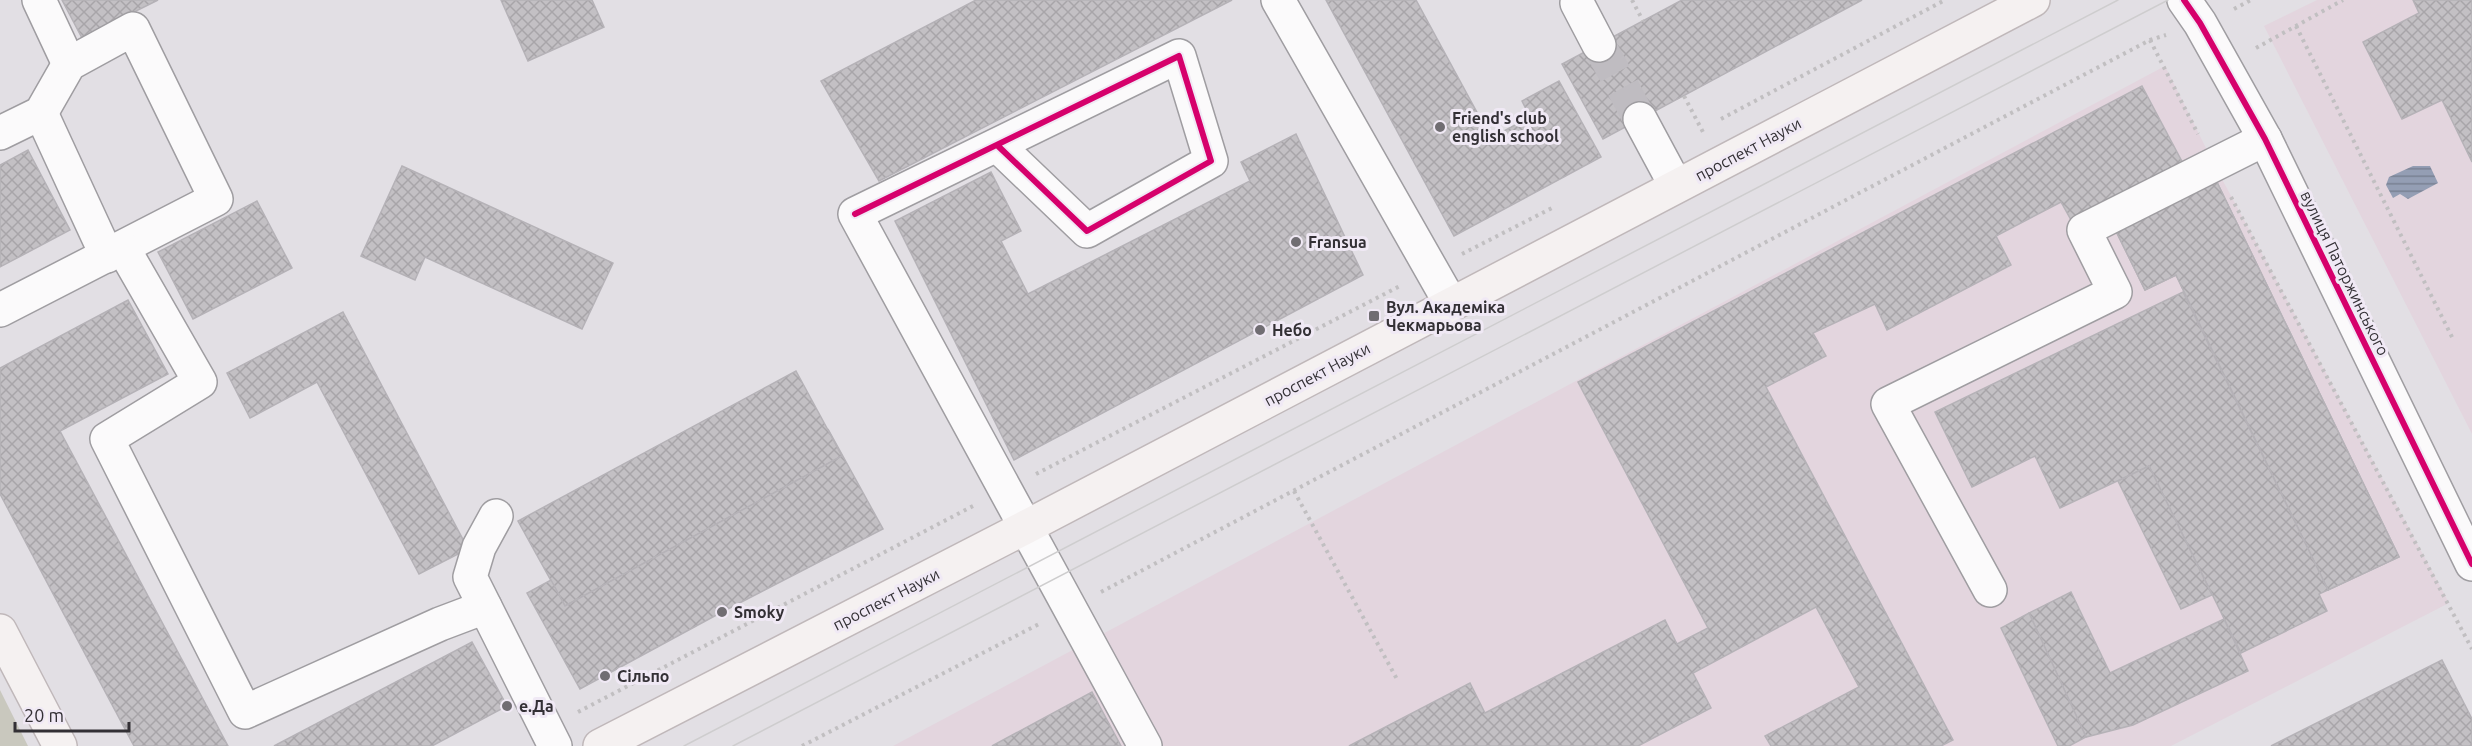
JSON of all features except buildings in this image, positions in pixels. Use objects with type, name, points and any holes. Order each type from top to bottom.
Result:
[{"type":"main road","name":"проспект Науки","points":[[600,746],[2033,0]]},
{"type":"main road","points":[[0,631],[60,746]]},
{"type":"street","points":[[39,0],[69,64]]},
{"type":"street","points":[[1278,0],[1451,304]]},
{"type":"street","points":[[1577,3],[1599,45]]},
{"type":"street","name":"вулиця Паторжинського","points":[[2192,11],[2265,139],[2472,564]]},
{"type":"street","points":[[0,133],[41,113],[69,64],[134,29],[216,199],[0,310]]},
{"type":"street","points":[[997,145],[1087,231],[1210,162],[1179,56],[855,214],[1145,746]]},
{"type":"street","points":[[41,113],[115,252],[200,382],[107,439],[245,712],[440,624],[485,607]]},
{"type":"street","points":[[1640,119],[1676,186]]},
{"type":"street","points":[[1990,590],[1888,404],[2115,292],[2084,230],[2265,139]]},
{"type":"street","points":[[496,516],[479,547],[470,577],[550,738]]},
{"type":"path","points":[[1632,0],[1643,21]]},
{"type":"path","points":[[1658,153],[1945,0]]},
{"type":"path","points":[[2249,51],[2343,0]]},
{"type":"path","points":[[802,746],[1071,608],[2150,40],[2192,11]]},
{"type":"path","points":[[2296,26],[2454,341]]},
{"type":"path","points":[[2150,40],[2472,649]]},
{"type":"path","points":[[550,738],[1006,489],[1555,206]]},
{"type":"path","points":[[1294,491],[1398,681]]},
{"type":"shaded area","points":[[2317,0],[2472,0],[2472,434],[2264,26]]},
{"type":"shaded area","points":[[2165,66],[2215,166],[2449,603],[2171,746],[893,746]]},
{"type":"shaded area","points":[[0,690],[28,746],[0,746]]},
{"type":"water","points":[[2413,166],[2430,166],[2438,183],[2408,199],[2400,194],[2393,198],[2386,185],[2389,177]]},
{"type":"tunnel","points":[[1599,45],[1640,119]]},
{"type":"tram line","points":[[684,746],[2118,0]]},
{"type":"tram line","points":[[733,746],[2168,0]]},
{"type":"cycle path","points":[[2184,0],[2200,23],[2265,139],[2472,564]]},
{"type":"cycle path","points":[[855,214],[1179,56],[1211,161],[1087,231],[997,145]]},
{"type":"place","name":"Friend's club english school","points":[[1440,127]]},
{"type":"place","name":"Fransua","points":[[1296,242]]},
{"type":"place","name":"Вул. Академіка Чекмарьова","points":[[1374,316]]},
{"type":"place","name":"Небо","points":[[1260,330]]},
{"type":"place","name":"Smoky","points":[[722,612]]},
{"type":"place","name":"Сільпо","points":[[605,676]]},
{"type":"place","name":"е.Да","points":[[507,706]]}]
